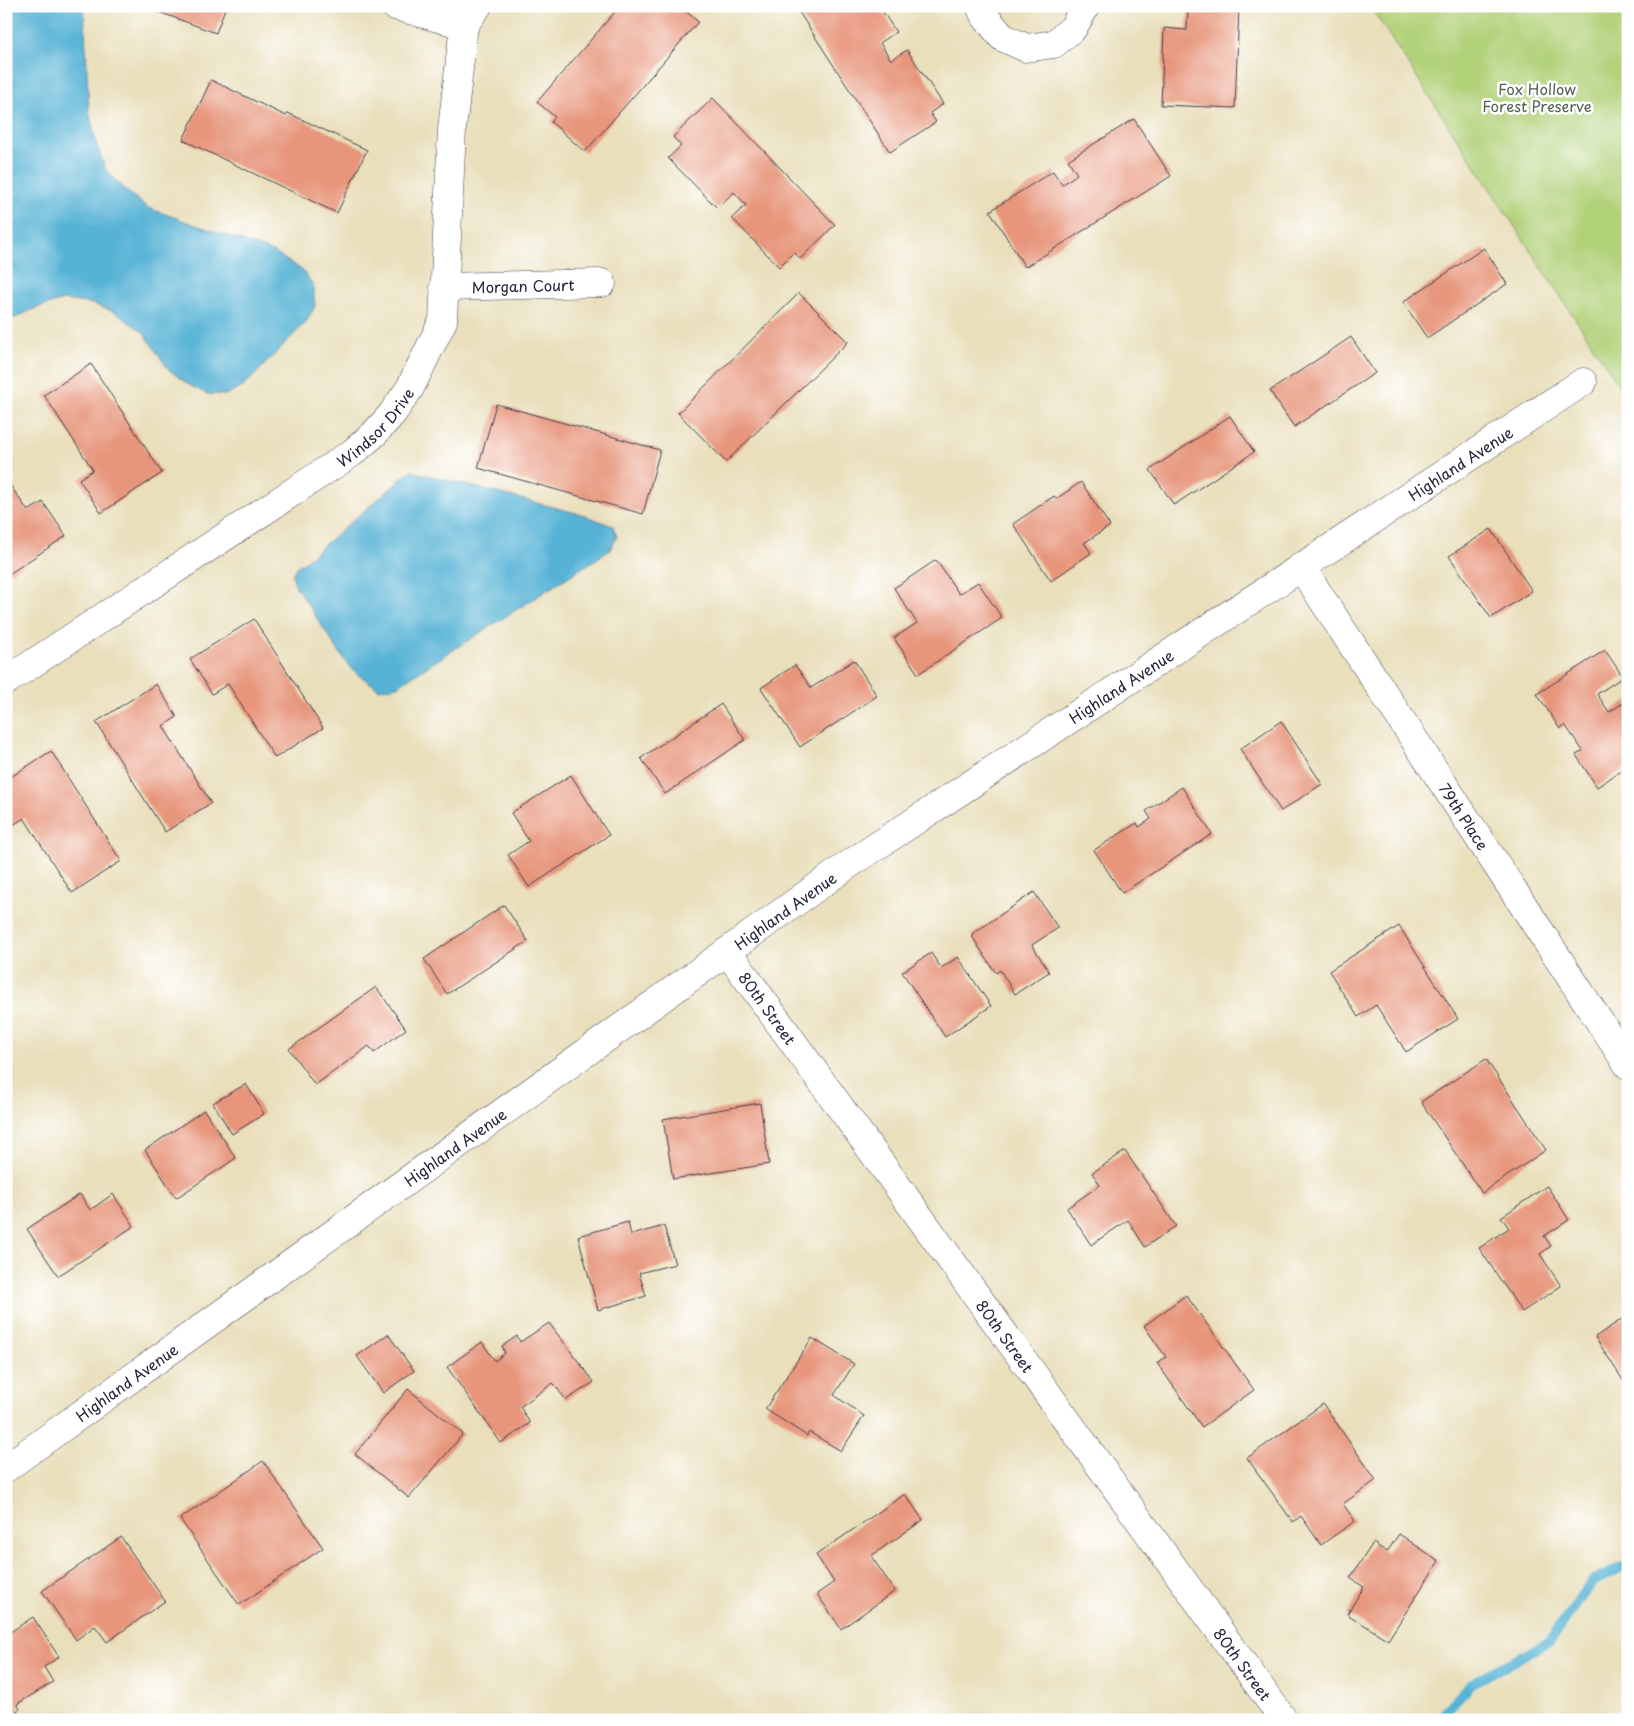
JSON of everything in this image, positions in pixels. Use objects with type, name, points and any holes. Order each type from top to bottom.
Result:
[{"type":"street","points":[[395,6],[471,16]]},
{"type":"street","points":[[980,6],[984,15],[1002,36],[1026,48],[1054,44],[1073,28],[1086,6]]},
{"type":"street","name":"Windsor Drive","points":[[6,681],[352,454],[392,414],[410,388],[442,321],[452,130],[471,16]]},
{"type":"street","name":"Morgan Court","points":[[444,287],[602,283]]},
{"type":"street","name":"Highland Avenue","points":[[6,1468],[845,867],[1583,382]]},
{"type":"street","name":"79th Place","points":[[1301,567],[1628,1065]]},
{"type":"street","name":"80th Street","points":[[727,951],[1284,1720]]},
{"type":"green space","name":"Fox Hollow Forest Preserve","points":[[1370,6],[1628,6],[1628,399]]},
{"type":"water","points":[[6,6],[84,6],[89,112],[105,169],[124,189],[148,208],[273,252],[302,270],[313,285],[315,306],[306,322],[243,387],[225,395],[207,394],[189,385],[168,369],[144,333],[115,312],[93,304],[64,300],[36,308],[6,322]]},
{"type":"water","points":[[411,471],[584,515],[613,526],[617,537],[610,550],[397,686],[379,689],[356,673],[345,661],[295,585],[292,575],[296,567]]},
{"type":"building","points":[[149,6],[226,6],[216,33],[148,8]]},
{"type":"building","points":[[620,6],[680,6],[698,22],[585,152],[551,122],[555,117],[537,102]]},
{"type":"building","points":[[795,6],[879,6],[896,32],[880,43],[891,60],[907,50],[943,104],[930,113],[936,122],[890,152]]},
{"type":"building","points":[[1170,6],[1239,6],[1235,108],[1161,105],[1164,28],[1187,30],[1188,10],[1170,9]]},
{"type":"building","points":[[211,80],[286,116],[288,113],[367,150],[337,213],[183,140]]},
{"type":"building","points":[[713,98],[835,225],[800,259],[794,252],[779,267],[732,218],[746,205],[734,192],[717,208],[668,158],[681,146],[673,137]]},
{"type":"building","points":[[1134,119],[1171,176],[1025,267],[990,211],[1053,171],[1062,185],[1077,174],[1068,160]]},
{"type":"building","points":[[1484,248],[1507,284],[1427,338],[1403,302]]},
{"type":"building","points":[[799,293],[848,342],[726,462],[678,413]]},
{"type":"building","points":[[1351,337],[1375,373],[1294,427],[1270,391]]},
{"type":"building","points":[[91,364],[162,473],[101,513],[79,479],[93,470],[44,395]]},
{"type":"building","points":[[496,404],[660,450],[643,514],[478,468]]},
{"type":"building","points":[[1230,416],[1254,452],[1174,505],[1150,470]]},
{"type":"building","points":[[6,479],[28,511],[43,502],[66,536],[6,576]]},
{"type":"building","points":[[1081,482],[1110,526],[1084,543],[1091,553],[1051,581],[1013,524],[1054,496],[1056,499]]},
{"type":"building","points":[[1491,529],[1532,591],[1491,618],[1449,556]]},
{"type":"building","points":[[936,560],[959,594],[978,582],[1002,618],[918,674],[894,638],[917,623],[894,588]]},
{"type":"building","points":[[254,619],[323,728],[275,758],[228,684],[212,694],[190,659]]},
{"type":"building","points":[[1605,650],[1623,677],[1597,694],[1609,712],[1628,700],[1628,766],[1597,787],[1576,755],[1583,751],[1565,725],[1560,729],[1537,694]]},
{"type":"building","points":[[854,660],[877,696],[800,747],[761,688],[795,665],[811,688]]},
{"type":"building","points":[[156,684],[177,717],[163,726],[211,803],[165,832],[96,722]]},
{"type":"building","points":[[721,704],[745,740],[665,794],[641,758]]},
{"type":"building","points":[[1281,721],[1322,784],[1281,811],[1240,749]]},
{"type":"building","points":[[51,751],[121,861],[72,893],[24,818],[10,827],[6,821],[6,780]]},
{"type":"building","points":[[571,775],[609,835],[529,887],[508,855],[529,841],[511,813]]},
{"type":"building","points":[[1182,787],[1212,834],[1122,893],[1094,850],[1137,823],[1139,827],[1151,819],[1146,811]]},
{"type":"building","points":[[1034,892],[1058,928],[1032,945],[1049,972],[1015,994],[1000,970],[996,973],[971,935]]},
{"type":"building","points":[[504,905],[528,941],[447,994],[424,959]]},
{"type":"building","points":[[1399,926],[1458,1019],[1406,1052],[1376,1005],[1358,1017],[1329,971]]},
{"type":"building","points":[[931,953],[941,968],[958,957],[991,1006],[945,1037],[902,972]]},
{"type":"building","points":[[376,987],[406,1029],[374,1053],[369,1046],[315,1085],[289,1049]]},
{"type":"building","points":[[1486,1059],[1546,1150],[1482,1193],[1421,1102]]},
{"type":"building","points":[[246,1084],[264,1114],[232,1134],[213,1103]]},
{"type":"building","points":[[760,1103],[769,1164],[673,1179],[663,1119]]},
{"type":"building","points":[[204,1110],[236,1158],[176,1198],[145,1150]]},
{"type":"building","points":[[1125,1151],[1176,1226],[1145,1247],[1128,1220],[1091,1245],[1067,1208],[1100,1185],[1092,1173]]},
{"type":"building","points":[[1547,1186],[1569,1220],[1544,1236],[1551,1246],[1540,1254],[1561,1286],[1522,1312],[1479,1248],[1509,1228],[1501,1217]]},
{"type":"building","points":[[80,1194],[90,1210],[113,1194],[134,1226],[58,1276],[27,1229]]},
{"type":"building","points":[[628,1222],[631,1235],[664,1226],[675,1264],[639,1273],[646,1296],[598,1310],[578,1236]]},
{"type":"building","points":[[1186,1295],[1254,1390],[1202,1427],[1157,1363],[1166,1357],[1144,1326]]},
{"type":"building","points":[[1628,1315],[1628,1388],[1595,1337]]},
{"type":"building","points":[[549,1323],[594,1382],[566,1400],[553,1383],[520,1407],[530,1423],[501,1443],[447,1367],[482,1342],[495,1361],[505,1353],[502,1346],[517,1336],[520,1342]]},
{"type":"building","points":[[388,1334],[414,1371],[383,1393],[357,1356]]},
{"type":"building","points":[[812,1338],[854,1364],[834,1395],[864,1416],[841,1451],[809,1432],[807,1436],[765,1409]]},
{"type":"building","points":[[408,1389],[463,1434],[409,1498],[355,1454]]},
{"type":"building","points":[[1323,1404],[1376,1480],[1343,1504],[1355,1521],[1321,1545],[1301,1516],[1293,1522],[1247,1458]]},
{"type":"building","points":[[263,1461],[323,1548],[239,1605],[180,1519]]},
{"type":"building","points":[[905,1494],[923,1520],[871,1556],[895,1591],[841,1629],[817,1594],[834,1582],[816,1555]]},
{"type":"building","points":[[1399,1534],[1439,1561],[1388,1640],[1347,1614],[1364,1587],[1350,1578],[1373,1543],[1387,1552]]},
{"type":"building","points":[[121,1537],[165,1601],[107,1642],[95,1626],[76,1640],[42,1591]]},
{"type":"building","points":[[33,1617],[59,1657],[44,1667],[53,1682],[17,1704],[20,1709],[6,1718],[6,1635]]},
{"type":"waterway","points":[[1437,1720],[1472,1683],[1549,1642],[1592,1582],[1628,1564]]}]
